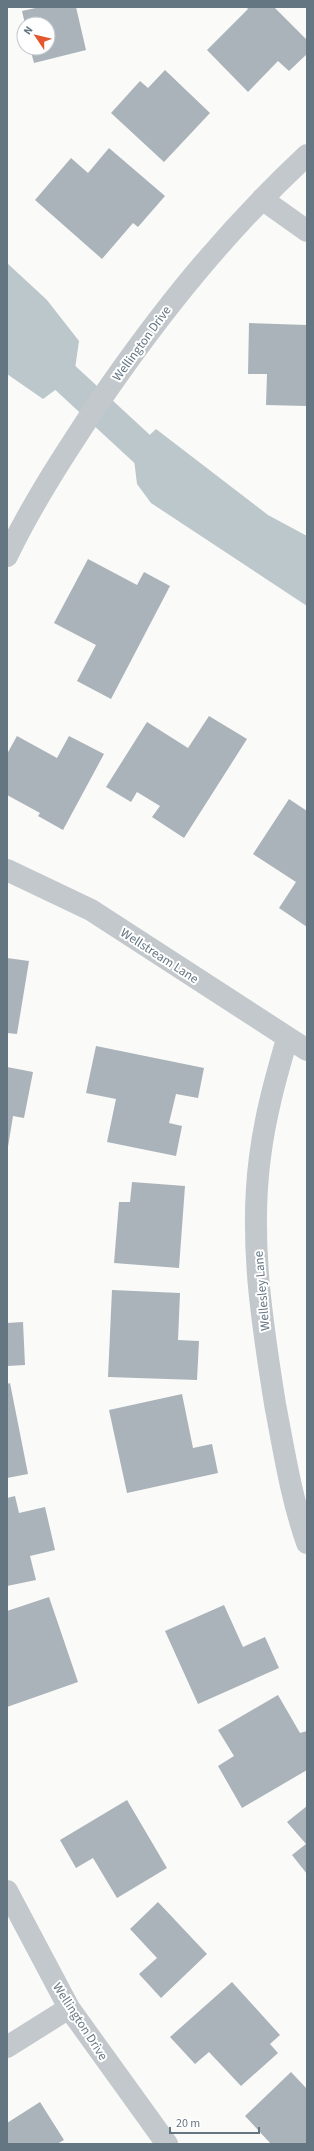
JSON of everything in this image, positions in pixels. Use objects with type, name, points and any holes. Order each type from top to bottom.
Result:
[{"type":"street","name":"Wellington Drive","points":[[7,556],[62,458],[142,339],[196,271],[262,199],[307,154]]},
{"type":"street","points":[[262,199],[307,232]]},
{"type":"street","name":"Wellstream Lane","points":[[7,870],[91,910],[287,1039],[307,1050]]},
{"type":"street","name":"Wellesley Lane","points":[[287,1039],[273,1089],[260,1158],[257,1238],[258,1276],[268,1358],[290,1486],[307,1543]]},
{"type":"street","name":"Wellington Drive","points":[[7,1891],[69,2008],[168,2144]]},
{"type":"street","points":[[7,2047],[69,2008]]},
{"type":"shaded area","points":[[7,263],[47,300],[79,341],[74,376],[43,399],[7,374]]},
{"type":"shaded area","points":[[156,429],[268,515],[307,536],[307,606],[151,503],[137,484],[133,451]]},
{"type":"building","points":[[40,7],[76,7],[86,50],[34,63],[32,56],[56,56],[56,16],[23,16],[22,11]]},
{"type":"building","points":[[246,7],[274,7],[307,40],[307,54],[289,71],[278,61],[248,92],[207,50],[248,9]]},
{"type":"building","points":[[165,70],[210,113],[164,162],[111,113],[140,81],[148,88]]},
{"type":"building","points":[[109,148],[165,196],[138,227],[133,223],[102,259],[35,200],[71,158],[88,173]]},
{"type":"building","points":[[249,323],[307,325],[307,406],[266,405],[267,374],[248,374]]},
{"type":"building","points":[[88,559],[137,585],[144,572],[170,586],[111,699],[77,681],[96,645],[54,623]]},
{"type":"building","points":[[209,716],[247,739],[184,838],[152,817],[160,806],[137,792],[131,802],[106,787],[147,722],[188,748]]},
{"type":"building","points":[[17,736],[57,758],[69,736],[104,754],[63,830],[38,816],[40,813],[7,795],[7,754]]},
{"type":"building","points":[[289,799],[307,811],[307,927],[279,908],[296,882],[253,854]]},
{"type":"building","points":[[7,958],[29,961],[17,1034],[7,1033]]},
{"type":"building","points":[[96,1046],[204,1068],[198,1098],[176,1094],[169,1123],[182,1126],[176,1156],[107,1142],[116,1099],[86,1093]]},
{"type":"building","points":[[7,1067],[33,1072],[24,1118],[13,1116],[8,1147]]},
{"type":"building","points":[[132,1182],[185,1186],[179,1268],[114,1263],[119,1202],[130,1202]]},
{"type":"building","points":[[112,1290],[180,1293],[178,1340],[199,1341],[197,1380],[108,1377]]},
{"type":"building","points":[[23,1322],[25,1365],[7,1366],[7,1323]]},
{"type":"building","points":[[10,1383],[28,1474],[7,1478],[7,1384]]},
{"type":"building","points":[[182,1394],[193,1448],[212,1444],[218,1473],[127,1493],[109,1410]]},
{"type":"building","points":[[15,1496],[19,1513],[45,1507],[55,1550],[30,1556],[36,1580],[7,1586],[7,1498]]},
{"type":"building","points":[[49,1597],[78,1682],[7,1707],[7,1611]]},
{"type":"building","points":[[224,1605],[243,1647],[265,1637],[279,1668],[198,1704],[165,1631]]},
{"type":"building","points":[[278,1695],[300,1733],[307,1731],[307,1770],[242,1808],[218,1766],[234,1756],[218,1730]]},
{"type":"building","points":[[127,1800],[167,1868],[117,1898],[93,1858],[76,1868],[60,1840]]},
{"type":"building","points":[[307,1806],[307,1874],[292,1855],[306,1844],[287,1822]]},
{"type":"building","points":[[158,1902],[207,1954],[161,1998],[139,1974],[157,1958],[130,1929]]},
{"type":"building","points":[[232,1982],[280,2035],[270,2044],[278,2053],[241,2086],[209,2052],[195,2064],[170,2037]]},
{"type":"building","points":[[291,2072],[307,2089],[307,2144],[271,2144],[245,2116]]},
{"type":"building","points":[[40,2102],[64,2140],[57,2144],[7,2144],[7,2123]]},
{"type":"waterway","points":[[7,324],[153,459],[171,472]]}]
